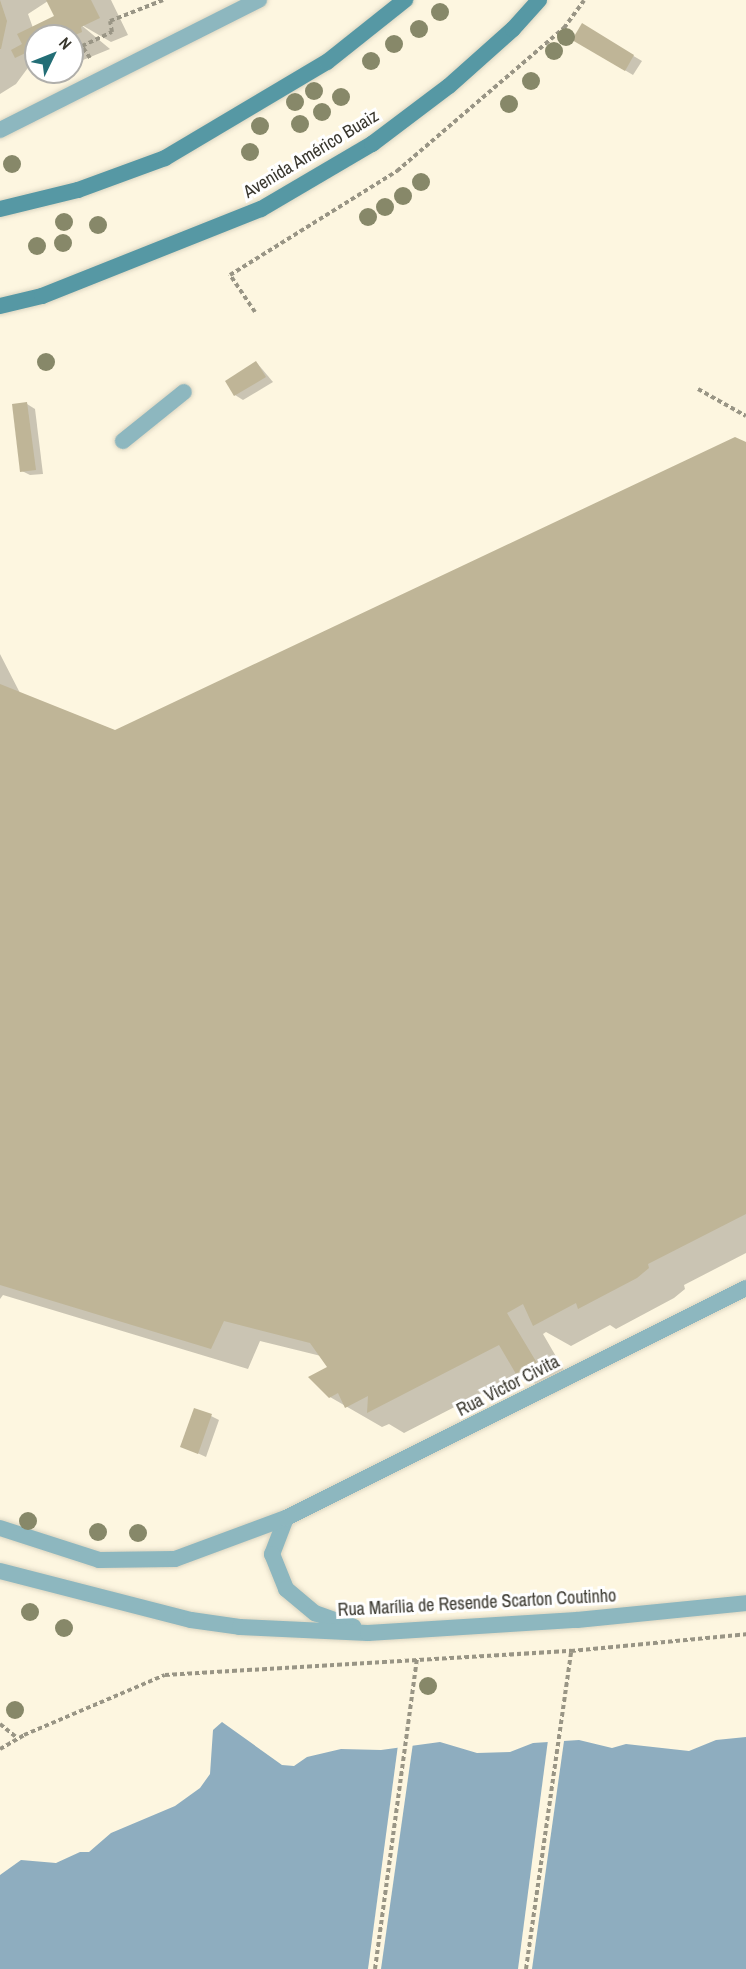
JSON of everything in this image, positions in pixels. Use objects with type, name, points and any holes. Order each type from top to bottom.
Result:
[{"type":"main road","points":[[0,209],[78,190],[165,158],[327,62],[405,0]]},
{"type":"main road","name":"Avenida Américo Buaiz","points":[[0,306],[42,296],[261,210],[372,144],[449,86],[513,29],[539,0]]},
{"type":"street","points":[[0,130],[259,0]]},
{"type":"street","points":[[123,441],[184,392]]},
{"type":"street","name":"Rua Victor Civita","points":[[286,1518],[746,1288]]},
{"type":"street","points":[[0,1528],[99,1560],[175,1559],[286,1518]]},
{"type":"street","points":[[286,1518],[272,1554],[286,1589],[315,1613],[368,1633]]},
{"type":"street","name":"Rua Marília de Resende Scarton Coutinho","points":[[0,1571],[190,1620],[240,1627],[368,1633],[577,1620],[746,1603]]},
{"type":"path","points":[[105,78],[82,46],[112,32],[110,21],[151,2],[163,0]]},
{"type":"path","points":[[255,312],[230,275],[397,171],[564,28],[584,0]]},
{"type":"path","points":[[698,389],[746,416]]},
{"type":"path","points":[[0,1749],[17,1738],[165,1675],[571,1651],[746,1634]]},
{"type":"path","points":[[526,1969],[571,1651]]},
{"type":"path","points":[[375,1969],[417,1660]]},
{"type":"path","points":[[0,1724],[17,1738]]},
{"type":"water","points":[[222,1722],[282,1765],[294,1766],[307,1757],[341,1749],[381,1750],[440,1742],[477,1753],[510,1752],[533,1743],[579,1740],[612,1748],[626,1744],[689,1751],[716,1740],[746,1737],[746,1969],[0,1969],[0,1875],[21,1860],[56,1863],[80,1852],[89,1852],[111,1833],[175,1806],[200,1788],[210,1774],[213,1730]]},
{"type":"pier","points":[[548,1740],[564,1741],[532,1969],[518,1969]]},
{"type":"pier","points":[[413,1743],[381,1969],[368,1969],[398,1745]]},
{"type":"building","points":[[0,0],[7,21],[1,49],[0,49]]},
{"type":"building","points":[[46,0],[91,0],[100,18],[84,26],[38,24],[54,16]]},
{"type":"building","points":[[582,23],[634,55],[625,71],[572,40]]},
{"type":"building","points":[[24,31],[24,54],[15,58],[11,50],[22,44],[17,34]]},
{"type":"building","points":[[256,361],[266,377],[234,396],[225,381]]},
{"type":"building","points":[[27,402],[36,470],[20,472],[12,404]]},
{"type":"building","points":[[735,437],[746,442],[746,1214],[648,1264],[649,1268],[637,1278],[578,1309],[576,1303],[533,1326],[523,1304],[507,1313],[537,1363],[516,1374],[499,1345],[367,1413],[368,1396],[345,1408],[338,1393],[329,1398],[308,1377],[327,1367],[310,1343],[224,1321],[211,1349],[0,1285],[0,684],[115,730]]},
{"type":"building","points":[[194,1408],[212,1414],[198,1454],[180,1447]]}]
